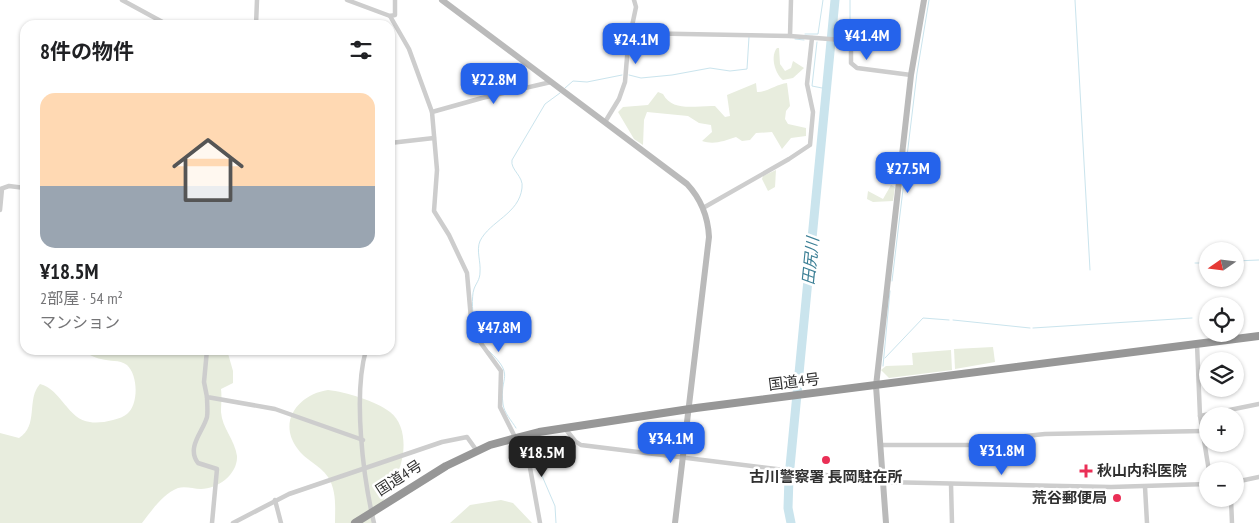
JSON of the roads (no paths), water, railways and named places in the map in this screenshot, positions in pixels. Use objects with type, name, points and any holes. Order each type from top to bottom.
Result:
[{"type":"highway","name":"国道4号","points":[[354,523],[424,478],[477,451],[518,437],[690,409],[1259,336]]},
{"type":"street","points":[[122,0],[159,20]]},
{"type":"street","points":[[256,20],[257,0]]},
{"type":"street","points":[[347,0],[390,16],[396,13],[395,0]]},
{"type":"street","points":[[442,0],[687,184],[703,208],[709,237],[675,523]]},
{"type":"street","points":[[605,122],[624,89],[636,7],[634,0]]},
{"type":"street","points":[[790,36],[791,0]]},
{"type":"street","points":[[886,523],[876,386],[911,75],[924,0]]},
{"type":"street","points":[[390,16],[392,20]]},
{"type":"street","points":[[395,25],[409,49],[432,112],[437,170],[434,210],[449,235],[467,273],[471,319],[475,334],[501,371],[503,377],[500,407],[530,462],[540,523]]},
{"type":"street","points":[[631,34],[790,36],[842,40],[851,43],[850,63],[857,68],[911,75]]},
{"type":"street","points":[[703,208],[790,159],[810,145],[813,112],[807,84],[812,38]]},
{"type":"street","points":[[432,112],[551,82]]},
{"type":"street","points":[[395,142],[434,138]]},
{"type":"street","points":[[0,210],[1,189],[9,186],[20,187]]},
{"type":"street","points":[[1197,344],[1200,407]]},
{"type":"street","points":[[207,355],[204,382],[207,397],[207,416],[195,442],[194,456],[198,463],[217,469],[212,523]]},
{"type":"street","points":[[365,355],[361,369],[360,389],[362,440],[364,470],[374,523]]},
{"type":"street","points":[[207,397],[275,409],[362,440]]},
{"type":"street","points":[[1244,407],[1259,404]]},
{"type":"street","points":[[564,428],[581,445],[883,482],[1145,488],[1199,485]]},
{"type":"street","points":[[880,445],[982,445],[999,442],[1006,438],[1045,434],[1199,432]]},
{"type":"street","points":[[233,523],[276,500],[458,437],[471,440],[477,451]]},
{"type":"street","points":[[1244,480],[1259,477]]},
{"type":"street","points":[[952,484],[952,523]]},
{"type":"street","points":[[1145,488],[1147,523]]},
{"type":"street","points":[[276,500],[281,523]]},
{"type":"street","points":[[1231,507],[1232,523]]},
{"type":"waterway","points":[[805,34],[818,34],[823,0]]},
{"type":"waterway","name":"田尻川","points":[[791,523],[788,508],[789,477],[835,0]]},
{"type":"waterway","points":[[850,0],[850,33]]},
{"type":"waterway","points":[[892,281],[917,73],[929,0]]},
{"type":"waterway","points":[[1075,0],[1090,270]]},
{"type":"waterway","points":[[629,75],[641,78],[710,68],[730,71],[747,69],[749,37]]},
{"type":"waterway","points":[[795,39],[804,40]]},
{"type":"waterway","points":[[817,42],[812,86],[827,89]]},
{"type":"waterway","points":[[565,88],[573,81],[587,82],[622,75]]},
{"type":"waterway","points":[[474,324],[472,306],[474,289],[480,275],[478,248],[480,241],[490,228],[510,211],[520,197],[522,184],[513,167],[512,160],[545,104],[560,93]]},
{"type":"waterway","points":[[1244,261],[1259,260]]},
{"type":"waterway","points":[[883,366],[890,291]]},
{"type":"waterway","points":[[885,358],[923,318],[949,320]]},
{"type":"waterway","points":[[1033,328],[1192,318]]},
{"type":"waterway","points":[[953,320],[1030,328]]},
{"type":"waterway","points":[[475,328],[478,336]]},
{"type":"waterway","points":[[489,351],[502,366],[505,376],[502,394],[504,407],[506,414],[516,428]]},
{"type":"waterway","points":[[527,441],[555,506],[556,523]]},
{"type":"place","name":"古川警察署 長岡駐在所","points":[[826,460]]},
{"type":"place","name":"秋山内科医院","points":[[1086,471]]},
{"type":"place","name":"荒谷郵便局","points":[[1117,498]]}]
